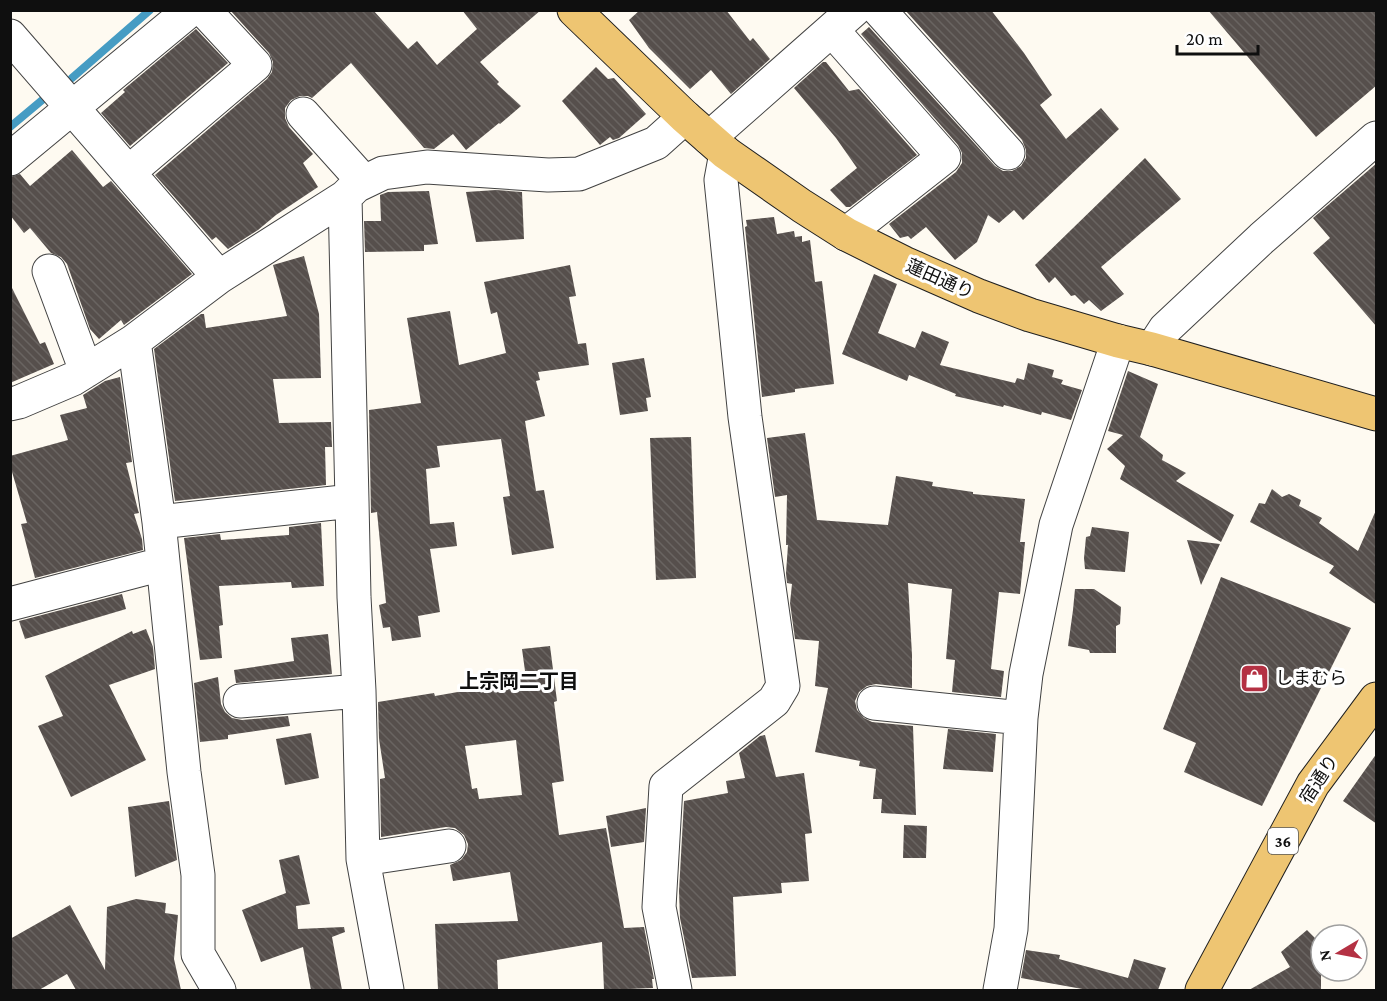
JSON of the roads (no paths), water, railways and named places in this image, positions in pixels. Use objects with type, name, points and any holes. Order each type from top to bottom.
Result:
[{"type":"main road","name":"蓮田通り","points":[[574,10],[707,136],[802,206],[846,234],[904,263],[979,296],[1030,315],[1377,414]]},
{"type":"main road","name":"宿通り","points":[[1202,990],[1314,784],[1371,704],[1377,699]]},
{"type":"street","points":[[10,159],[190,10]]},
{"type":"street","points":[[129,172],[255,65],[204,10]]},
{"type":"street","points":[[879,10],[1008,153]]},
{"type":"street","points":[[10,404],[73,379],[86,371],[134,340],[219,277],[383,173],[427,167],[537,174],[579,174],[656,143],[707,136],[843,20],[944,157],[846,234]]},
{"type":"street","points":[[10,36],[219,277]]},
{"type":"street","points":[[303,114],[355,190],[352,501],[363,859],[387,990]]},
{"type":"street","points":[[675,990],[659,907],[666,786],[774,701],[783,686],[745,417],[722,180],[707,136]]},
{"type":"street","points":[[1152,349],[1165,329],[1262,238],[1377,138]]},
{"type":"street","points":[[49,271],[86,371]]},
{"type":"street","points":[[134,340],[159,522],[184,772],[198,875],[198,954],[219,990]]},
{"type":"street","points":[[999,990],[1011,929],[1021,718],[1026,674],[1056,525],[1118,341]]},
{"type":"street","points":[[159,522],[352,501]]},
{"type":"street","points":[[10,604],[162,564]]},
{"type":"street","points":[[240,701],[359,691]]},
{"type":"street","points":[[873,703],[1021,718]]},
{"type":"street","points":[[363,859],[449,846]]},
{"type":"waterway","points":[[72,78],[150,10]]},
{"type":"waterway","points":[[10,127],[47,96]]},
{"type":"place","name":"しまむら","points":[[1254,678]]},
{"type":"district","name":"上宗岡二丁目","points":[[519,681]]}]
